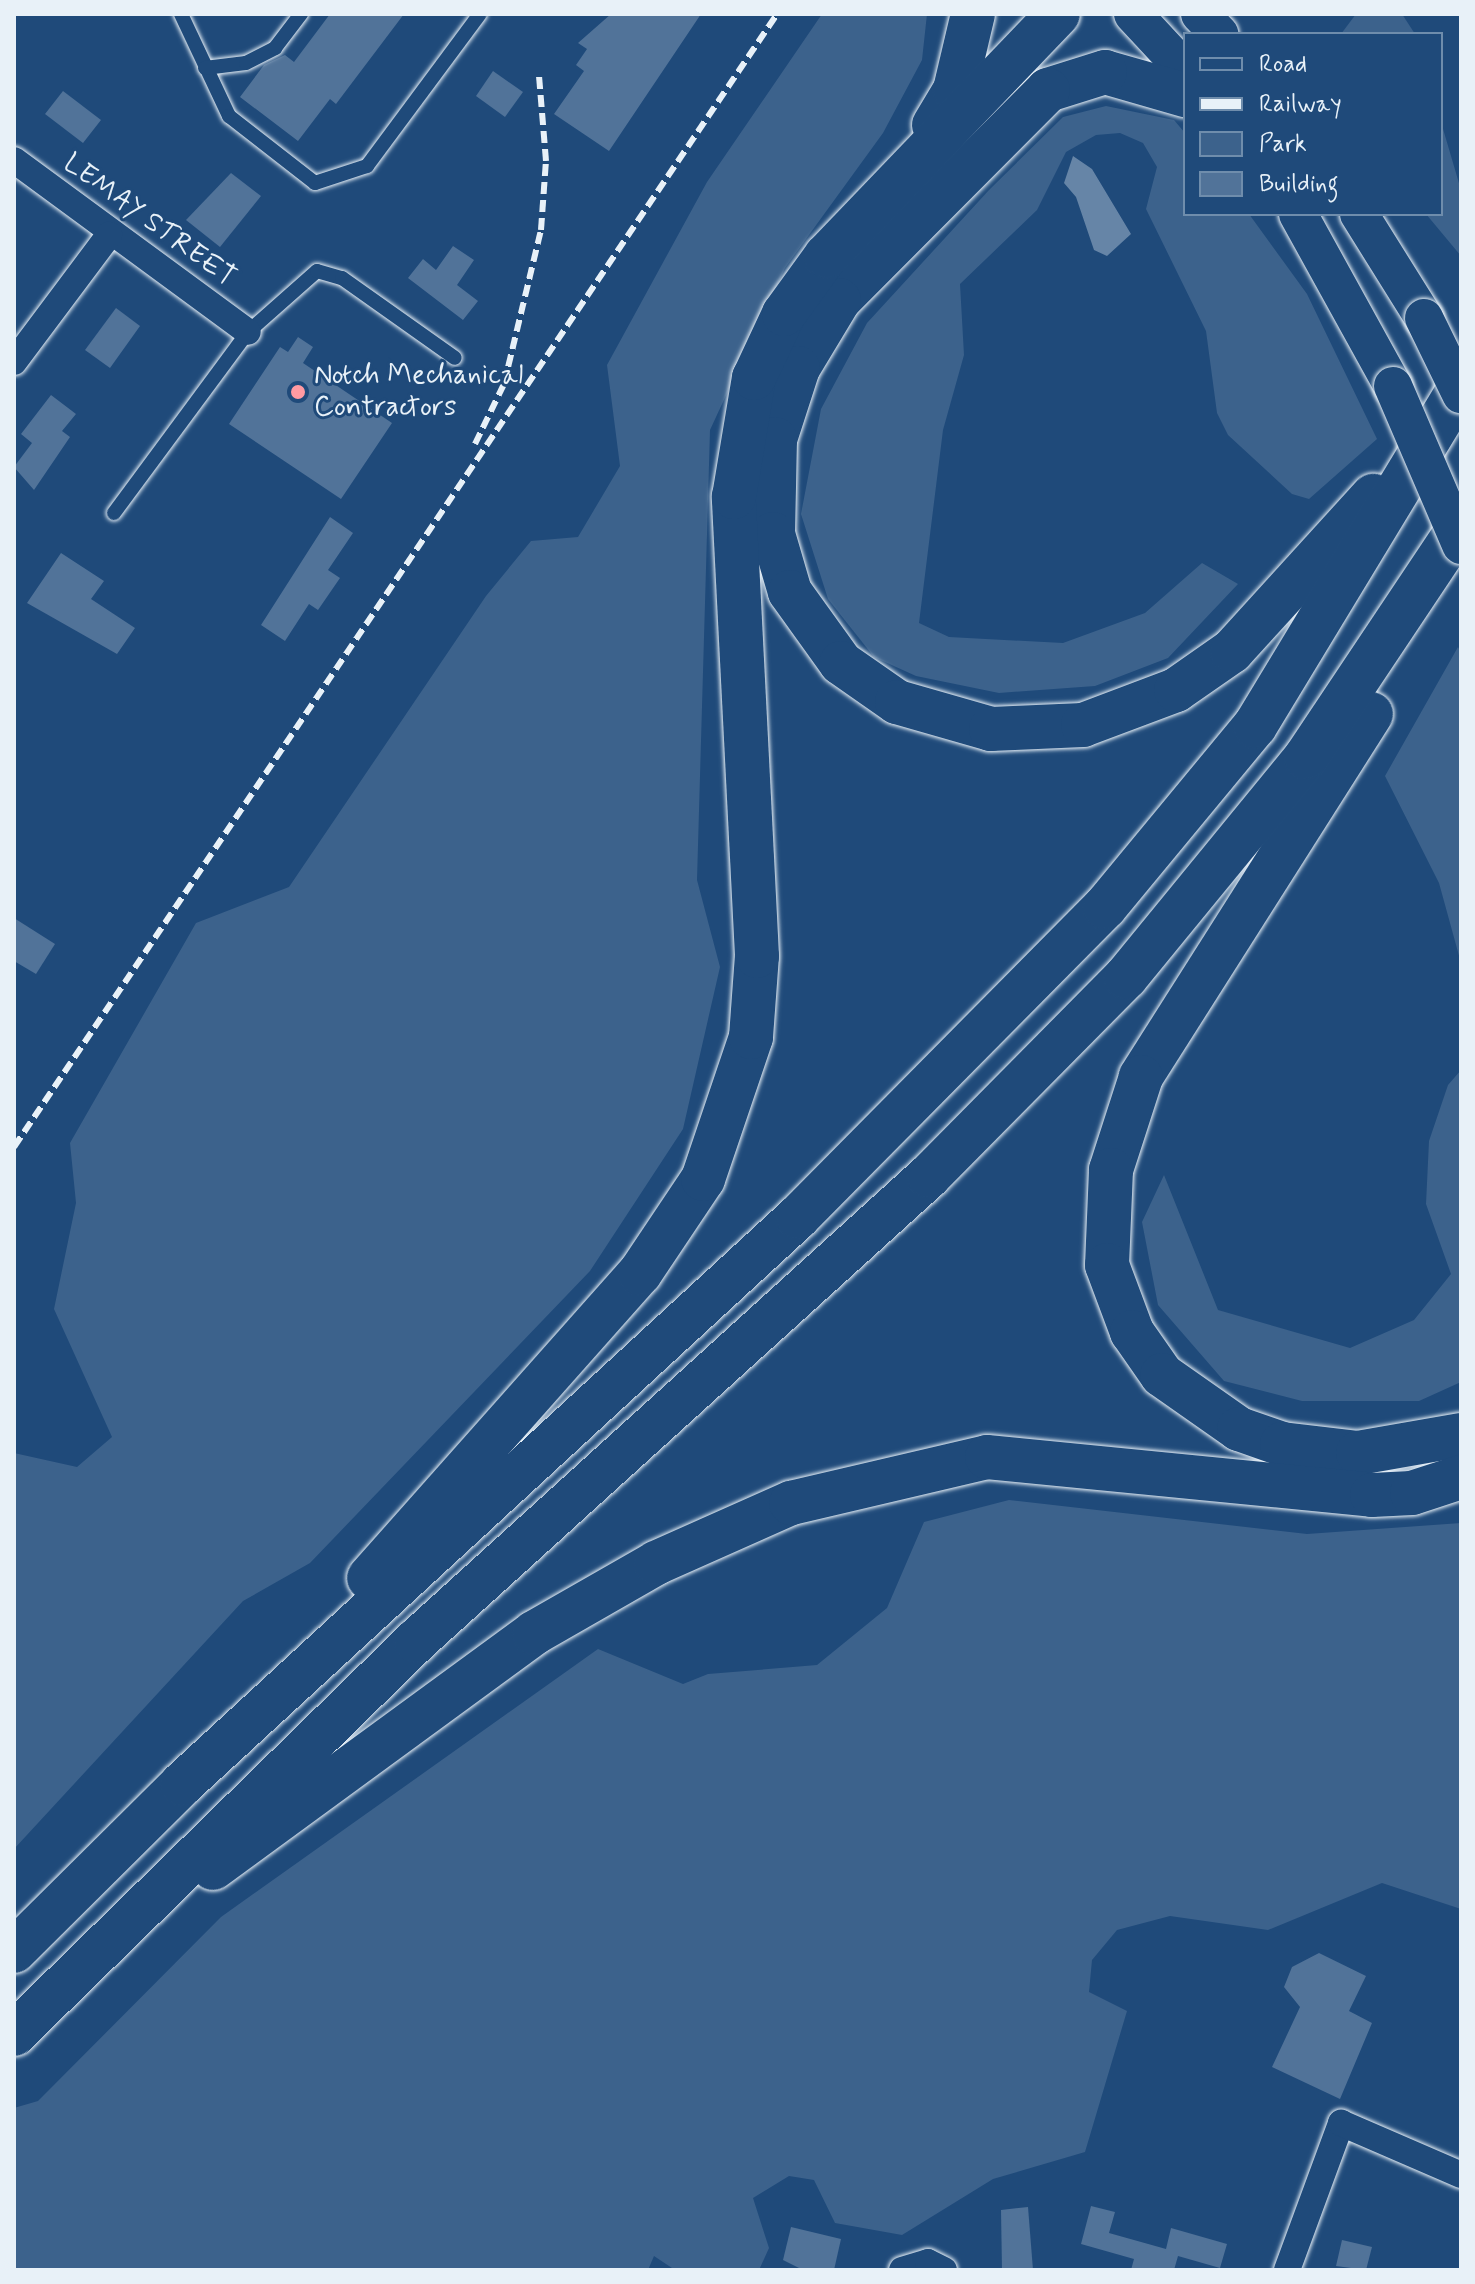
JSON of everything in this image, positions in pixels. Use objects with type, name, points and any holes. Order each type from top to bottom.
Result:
[{"type":"highway","points":[[886,192],[955,90],[973,14]]},
{"type":"highway","points":[[182,1784],[557,1370],[675,1228],[703,1179],[751,1037],[757,956],[734,497],[741,429],[754,378],[784,314],[886,192],[1058,14]]},
{"type":"highway","points":[[1183,94],[1105,72],[1048,90],[888,246],[820,326],[781,415],[771,509],[790,592],[841,663],[897,702],[991,729],[1083,725],[1152,702],[1232,651],[1308,574],[1461,379]]},
{"type":"highway","points":[[14,1951],[182,1784],[777,1236],[1105,907],[1255,726],[1322,627],[1461,386]]},
{"type":"highway","points":[[14,2034],[67,1977],[416,1641],[929,1176],[1126,977],[1306,757],[1461,525]]},
{"type":"highway","points":[[1461,547],[1407,659],[1156,1046],[1111,1170],[1104,1240],[1112,1287],[1145,1354],[1218,1419],[1271,1440],[1329,1451],[1380,1452],[1461,1435]]},
{"type":"highway","points":[[67,1977],[534,1633],[656,1563],[791,1503],[987,1457],[1372,1495],[1412,1493],[1461,1477]]},
{"type":"main road","points":[[1133,14],[1183,68]]},
{"type":"main road","points":[[1200,14],[1217,32]]},
{"type":"main road","points":[[1299,216],[1393,386],[1461,547]]},
{"type":"main road","points":[[1360,216],[1424,318],[1461,394]]},
{"type":"street","name":"LEMAY STREET","points":[[14,160],[109,235],[248,332]]},
{"type":"street","points":[[14,362],[109,235]]},
{"type":"street","points":[[1287,2270],[1341,2123],[1461,2175]]},
{"type":"street","points":[[902,2270],[928,2262],[944,2270]]},
{"type":"lane","points":[[181,14],[229,116],[315,183],[367,166],[480,14]]},
{"type":"lane","points":[[205,68],[246,63],[275,48],[301,14]]},
{"type":"lane","points":[[114,513],[248,332],[317,271],[342,278],[455,358]]},
{"type":"green space","points":[[822,14],[927,14],[922,60],[883,133],[785,268],[710,430],[697,880],[720,967],[683,1129],[590,1271],[310,1563],[243,1601],[14,1849],[14,1453],[77,1467],[112,1437],[54,1309],[76,1203],[70,1143],[196,923],[289,887],[486,596],[531,541],[578,537],[620,466],[607,365],[707,182]]},
{"type":"green space","points":[[1356,14],[1402,14],[1414,32],[1342,32]]},
{"type":"green space","points":[[1106,106],[1174,120],[1183,131],[1183,216],[1250,216],[1307,294],[1377,439],[1309,499],[1292,494],[1228,435],[1217,413],[1206,331],[1146,209],[1157,167],[1143,143],[1120,133],[1096,135],[1066,152],[1037,210],[960,284],[964,355],[943,430],[919,623],[949,637],[1063,643],[1145,613],[1202,563],[1238,584],[1168,658],[1095,686],[999,693],[916,676],[874,657],[828,599],[801,514],[821,409],[867,323],[989,190],[1063,117]]},
{"type":"green space","points":[[1443,129],[1461,190],[1461,256],[1428,216],[1443,216]]},
{"type":"green space","points":[[1458,647],[1461,653],[1461,963],[1439,883],[1385,776]]},
{"type":"green space","points":[[1461,1070],[1461,1382],[1419,1401],[1302,1401],[1224,1381],[1158,1305],[1142,1222],[1164,1175],[1218,1310],[1350,1348],[1414,1320],[1451,1274],[1426,1204],[1429,1141],[1448,1085]]},
{"type":"green space","points":[[1009,1500],[1307,1534],[1461,1523],[1461,1909],[1382,1883],[1268,1930],[1170,1916],[1117,1930],[1092,1960],[1089,1992],[1127,2011],[1085,2152],[993,2179],[902,2235],[835,2223],[814,2180],[789,2176],[753,2198],[769,2248],[759,2270],[675,2270],[654,2256],[648,2270],[14,2270],[14,2108],[38,2101],[221,1917],[598,1649],[683,1684],[708,1674],[817,1665],[887,1608],[924,1522]]},
{"type":"shaded area","points":[[1073,156],[1092,169],[1131,234],[1107,256],[1094,250],[1076,197],[1064,183]]},
{"type":"building","points":[[330,14],[404,14],[336,104],[330,99],[298,141],[240,97],[264,65],[285,55],[294,62]]},
{"type":"building","points":[[611,14],[701,14],[609,151],[554,114],[584,71],[576,65],[587,49],[578,43]]},
{"type":"building","points":[[493,71],[523,92],[505,117],[476,96]]},
{"type":"building","points":[[63,91],[101,120],[83,143],[45,114]]},
{"type":"building","points":[[231,173],[261,196],[220,247],[186,220]]},
{"type":"building","points":[[453,246],[474,260],[457,285],[478,301],[463,320],[408,278],[423,259],[436,270]]},
{"type":"building","points":[[116,308],[140,326],[110,368],[85,350]]},
{"type":"building","name":"Notch Mechanical Contractors","points":[[298,337],[313,347],[303,363],[392,423],[341,499],[229,424],[280,347],[288,352]]},
{"type":"building","points":[[51,395],[76,414],[62,431],[70,437],[34,490],[14,467],[32,443],[21,434]]},
{"type":"building","points":[[330,517],[353,533],[328,570],[340,578],[318,610],[309,604],[285,641],[261,625]]},
{"type":"building","points":[[61,553],[104,581],[91,599],[135,628],[117,654],[27,603]]},
{"type":"building","points":[[14,918],[55,944],[36,974],[14,961]]},
{"type":"building","points":[[1319,1953],[1366,1976],[1349,2011],[1372,2023],[1340,2099],[1272,2067],[1300,2007],[1284,1987],[1292,1967]]},
{"type":"building","points":[[1091,2206],[1115,2212],[1109,2233],[1166,2249],[1171,2228],[1227,2244],[1220,2268],[1178,2256],[1174,2270],[1131,2270],[1134,2259],[1081,2244]]},
{"type":"building","points":[[1028,2207],[1033,2270],[1002,2270],[1001,2210]]},
{"type":"building","points":[[791,2227],[841,2239],[834,2270],[803,2270],[783,2260]]},
{"type":"building","points":[[1342,2240],[1372,2247],[1366,2270],[1336,2266]]},
{"type":"railway","points":[[14,1147],[777,14]]},
{"type":"railway","points":[[475,444],[504,384],[541,230],[546,161],[539,75]]},
{"type":"place","name":"Notch Mechanical Contractors","points":[[298,392]]}]
